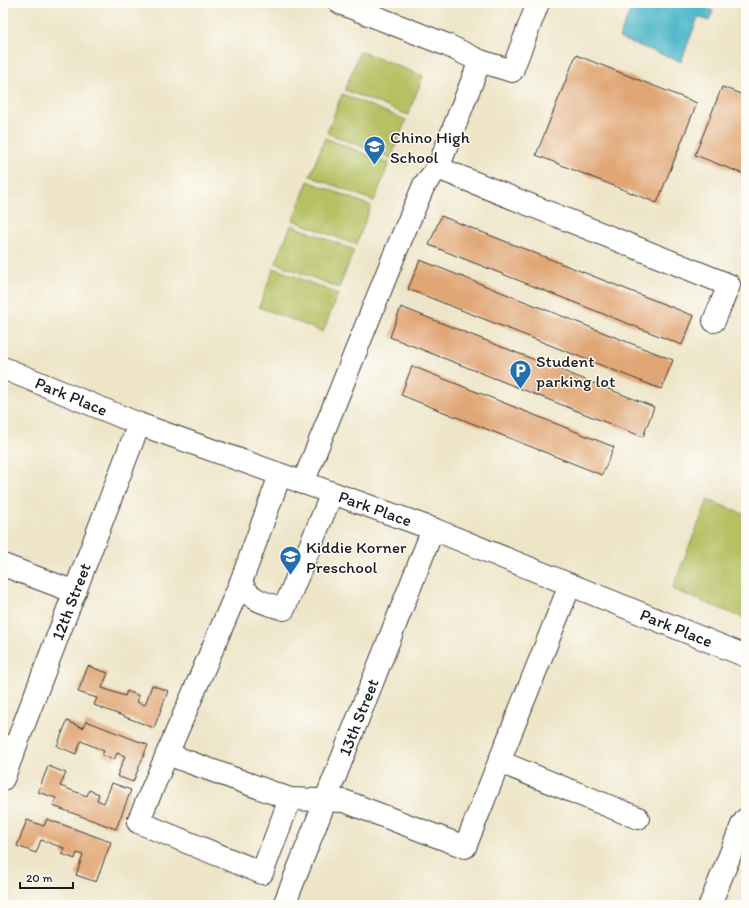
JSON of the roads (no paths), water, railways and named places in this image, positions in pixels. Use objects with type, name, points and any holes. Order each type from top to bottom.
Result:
[{"type":"street","points":[[340,3],[447,45],[480,61],[512,71],[538,3]]},
{"type":"street","points":[[303,483],[396,251],[424,185],[438,168],[480,61]]},
{"type":"street","points":[[438,168],[738,282],[714,321]]},
{"type":"street","name":"Park Place","points":[[3,368],[139,424],[433,530],[746,656]]},
{"type":"street","name":"12th Street","points":[[3,778],[139,424]]},
{"type":"street","points":[[280,475],[240,582],[138,822],[262,873],[290,799]]},
{"type":"street","points":[[240,582],[243,590],[258,600],[284,609],[332,493]]},
{"type":"street","name":"13th Street","points":[[284,905],[433,530]]},
{"type":"street","points":[[3,565],[75,592]]},
{"type":"street","points":[[167,754],[290,799],[344,801],[465,847],[570,585]]},
{"type":"street","points":[[500,762],[638,818]]},
{"type":"street","points":[[710,905],[742,825],[746,819]]},
{"type":"street","points":[[267,858],[298,870]]},
{"type":"water","points":[[633,3],[694,3],[713,11],[709,21],[698,17],[681,62],[619,38]]},
{"type":"place","name":"Chino High School","points":[[374,166]]},
{"type":"place","name":"Student parking lot","points":[[520,390]]},
{"type":"place","name":"Kiddie Korner Preschool","points":[[290,576]]}]
